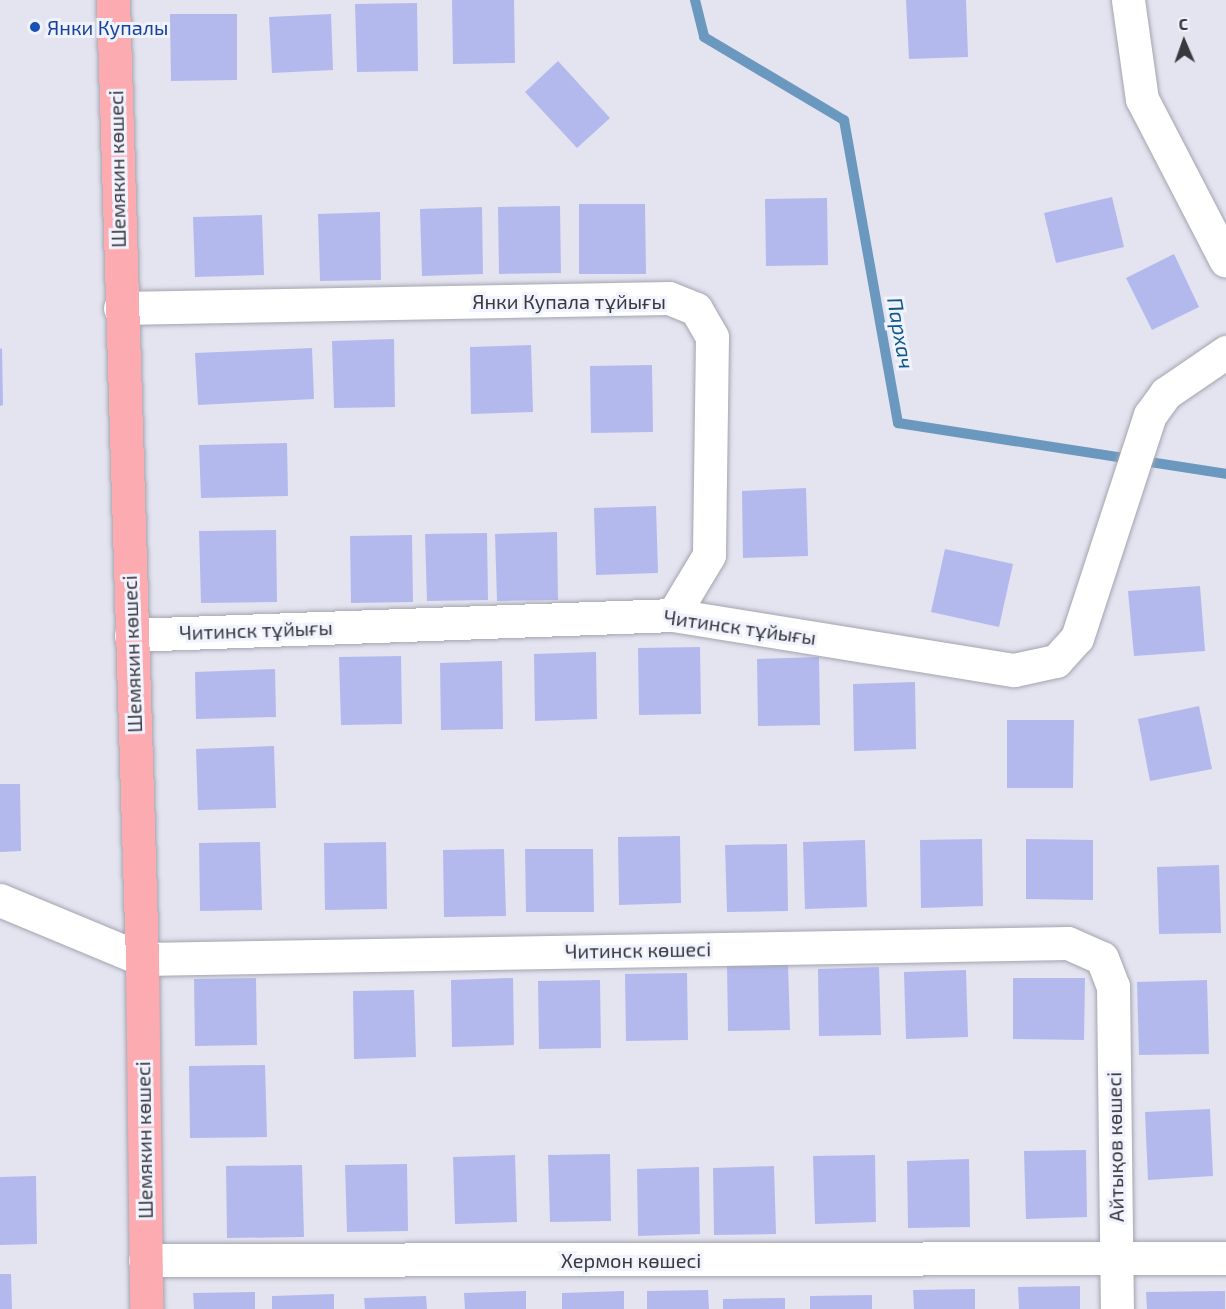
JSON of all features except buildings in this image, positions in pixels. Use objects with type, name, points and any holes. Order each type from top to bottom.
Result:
[{"type":"main road","name":"Шемякин көшесі","points":[[113,0],[120,308],[142,959],[146,1309]]},
{"type":"street","points":[[1128,0],[1142,99],[1226,261]]},
{"type":"street","name":"Янки Купала тұйығы","points":[[120,308],[669,298],[696,309],[712,337],[709,555],[673,615]]},
{"type":"street","name":"Читинск тұйығы","points":[[131,635],[673,615],[1014,670],[1056,661],[1077,638],[1127,495],[1150,415],[1166,393],[1226,352]]},
{"type":"street","points":[[0,900],[142,959]]},
{"type":"street","name":"Читинск көшесі","points":[[142,959],[1068,943],[1102,958],[1113,986]]},
{"type":"street","name":"Айтықов көшесі","points":[[1113,986],[1117,1309]]},
{"type":"street","name":"Хермон көшесі","points":[[145,1260],[1226,1258]]},
{"type":"waterway","name":"Пархач","points":[[695,0],[704,37],[844,120],[898,423],[1226,474]]},
{"type":"place","name":"Янки Купалы","points":[[35,27]]}]
